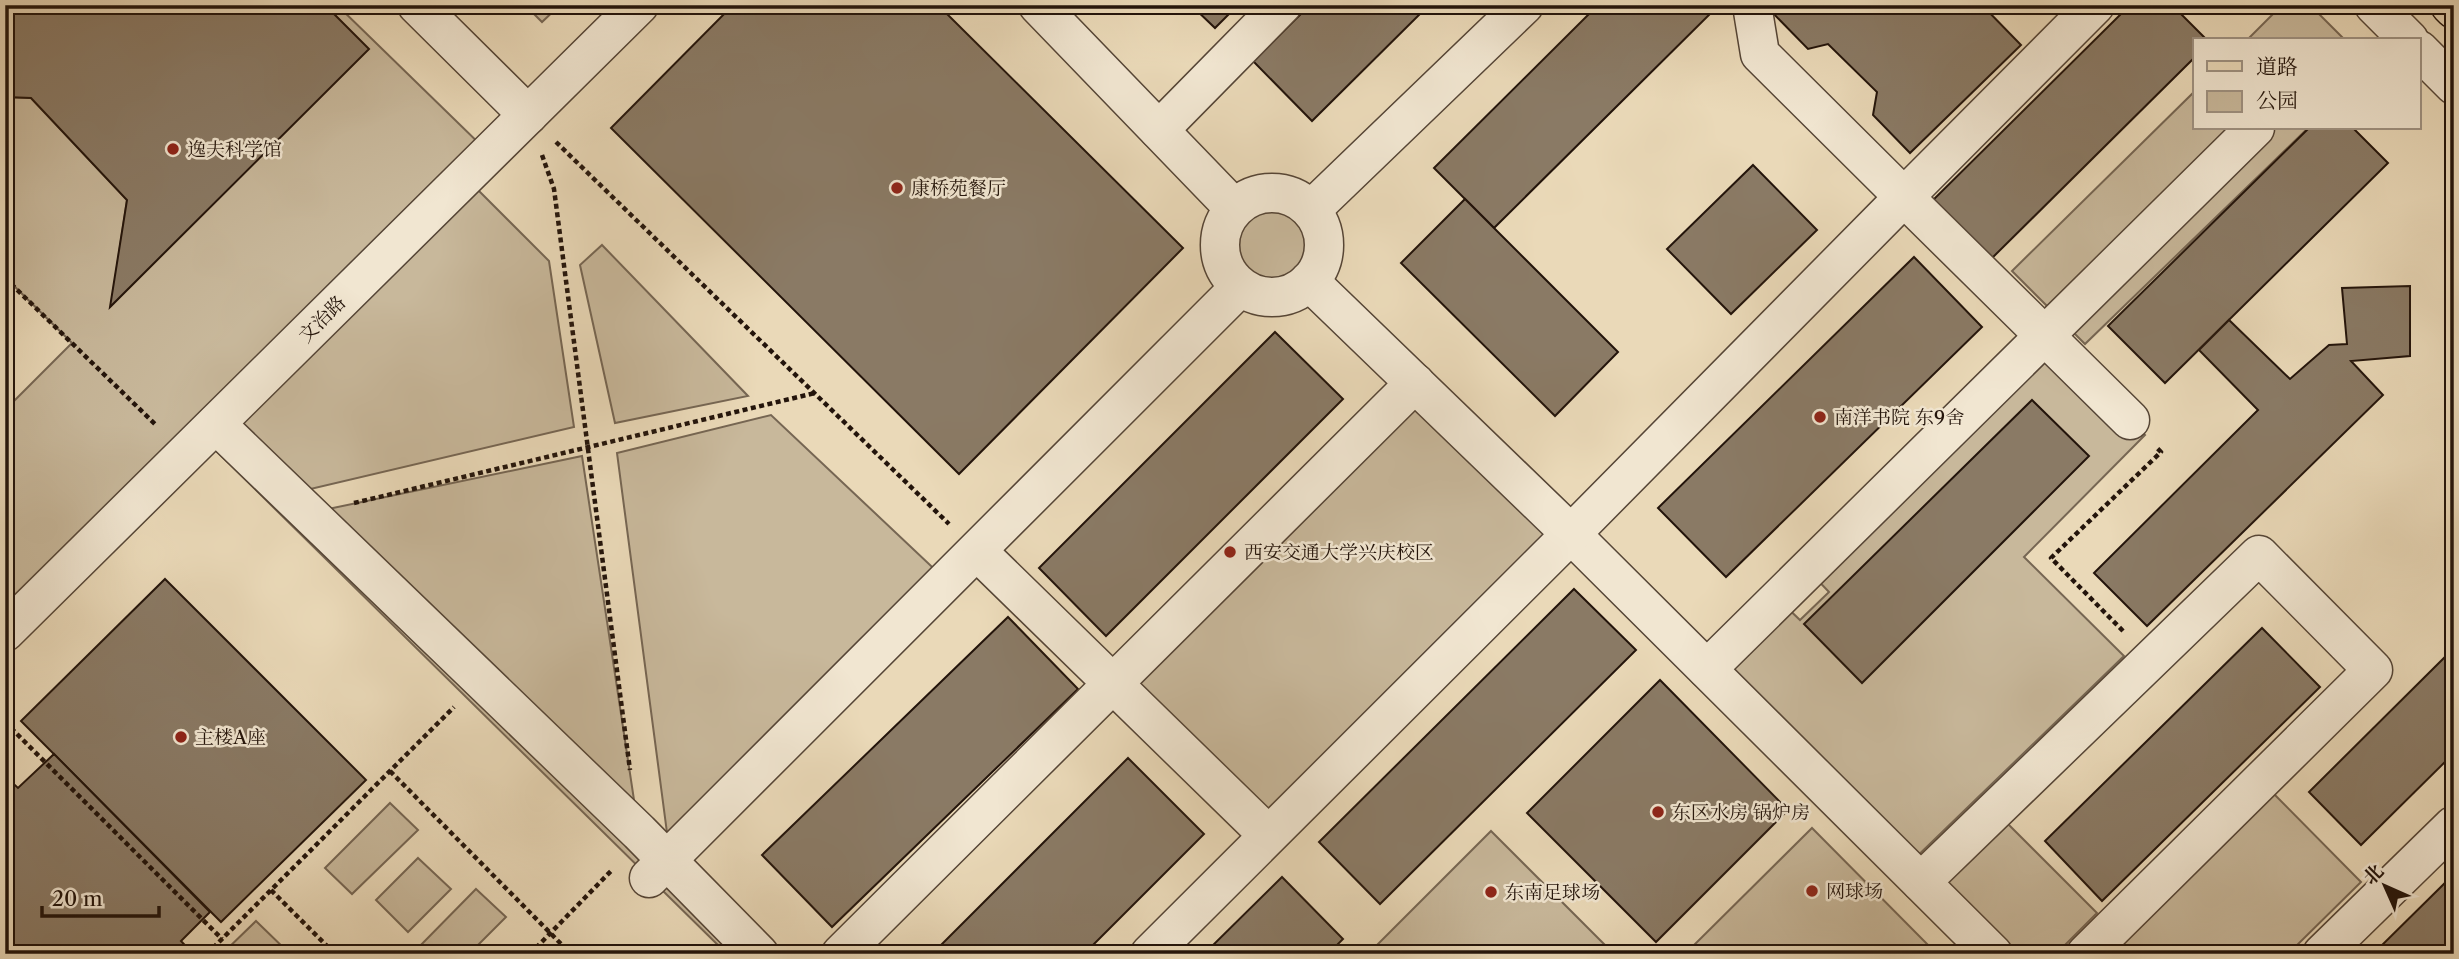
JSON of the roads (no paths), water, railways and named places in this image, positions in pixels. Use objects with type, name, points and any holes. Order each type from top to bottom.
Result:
[{"type":"main road","points":[[2450,5],[2454,9]]},
{"type":"street","points":[[417,5],[528,115]]},
{"type":"street","name":"文治路","points":[[5,632],[639,5]]},
{"type":"street","points":[[1038,5],[1234,208]]},
{"type":"street","points":[[1159,130],[1282,5]]},
{"type":"street","points":[[1311,210],[1524,5]]},
{"type":"street","points":[[1752,5],[1760,54],[2130,420]]},
{"type":"street","points":[[1150,954],[2095,5]]},
{"type":"street","points":[[2374,5],[2407,38]]},
{"type":"street","points":[[2420,51],[2454,85]]},
{"type":"street","points":[[1707,669],[1801,592],[2044,337],[2253,130]]},
{"type":"street","points":[[1271,192],[1283,193],[1300,200],[1311,210],[1320,223],[1324,252],[1321,264],[1309,281],[1295,292],[1272,298],[1240,287],[1229,276],[1221,262],[1222,227],[1234,208],[1245,199],[1271,192]]},
{"type":"street","points":[[1309,281],[1571,534],[1993,954]]},
{"type":"street","points":[[645,856],[977,551],[1240,287]]},
{"type":"street","points":[[841,954],[1415,383]]},
{"type":"street","points":[[201,438],[309,513],[645,856],[727,954]]},
{"type":"street","points":[[201,438],[465,696],[759,954]]},
{"type":"street","points":[[977,551],[1268,835]]},
{"type":"street","points":[[1920,882],[2259,555],[2373,670],[2086,954]]},
{"type":"street","points":[[2322,954],[2453,826]]},
{"type":"place","name":"逸夫科学馆","points":[[173,149]]},
{"type":"place","name":"康桥苑餐厅","points":[[897,188]]},
{"type":"place","name":"南洋书院 东9舍","points":[[1820,417]]},
{"type":"place","name":"西安交通大学兴庆校区","points":[[1230,552]]},
{"type":"place","name":"主楼A座","points":[[181,737]]},
{"type":"place","name":"东区水房 锅炉房","points":[[1658,812]]},
{"type":"place","name":"网球场","points":[[1812,891]]},
{"type":"place","name":"东南足球场","points":[[1491,892]]}]
